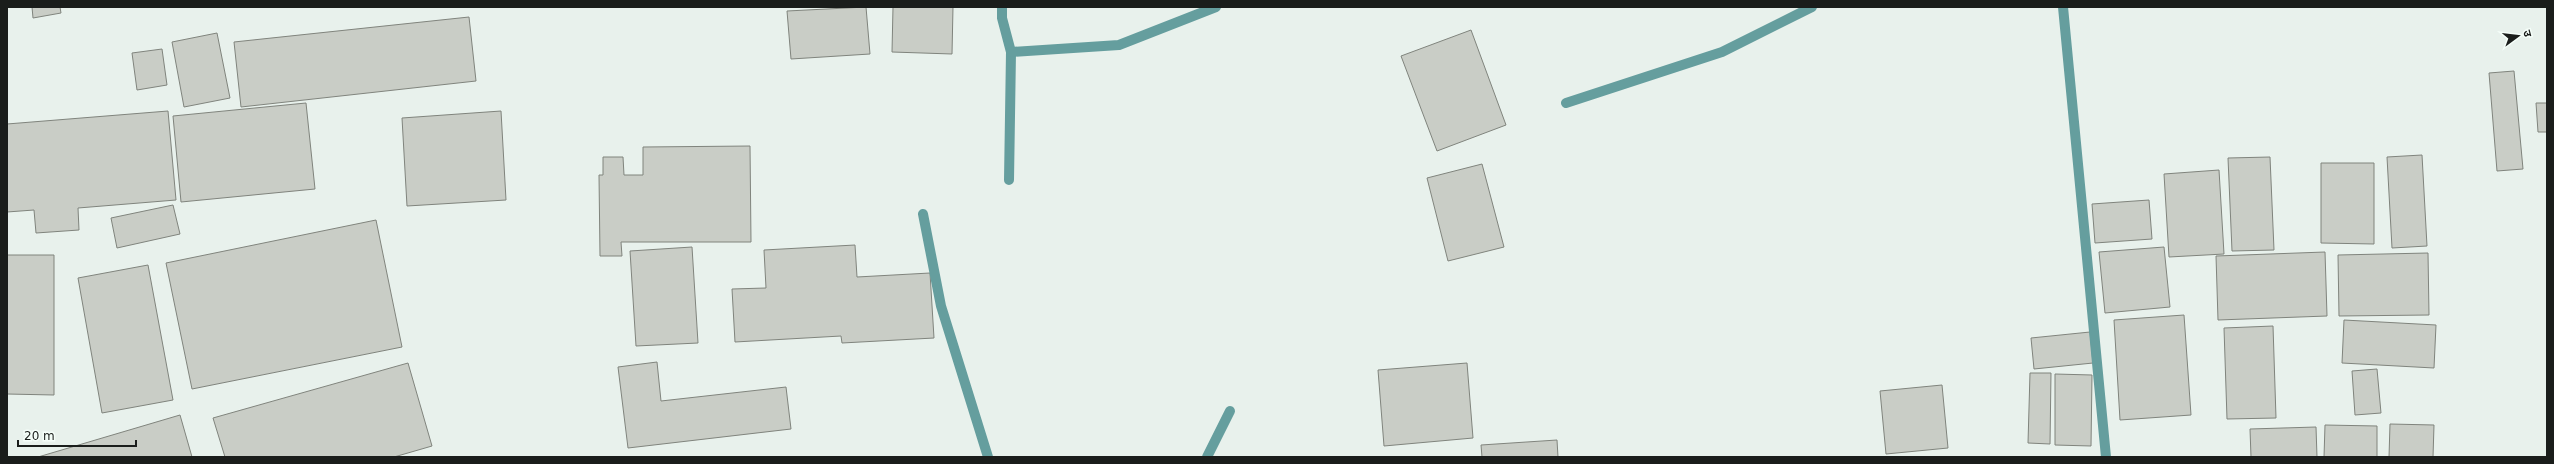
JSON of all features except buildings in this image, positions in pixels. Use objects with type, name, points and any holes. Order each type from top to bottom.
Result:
[{"type":"street","points":[[1002,7],[1002,18],[1011,52],[1009,180]]},
{"type":"street","points":[[1011,52],[1120,46],[1216,7]]},
{"type":"street","points":[[1566,103],[1722,52],[1812,7]]},
{"type":"street","points":[[2064,7],[2106,443],[2106,457]]},
{"type":"street","points":[[923,214],[941,306],[988,457]]},
{"type":"street","points":[[1207,457],[1230,411]]}]
